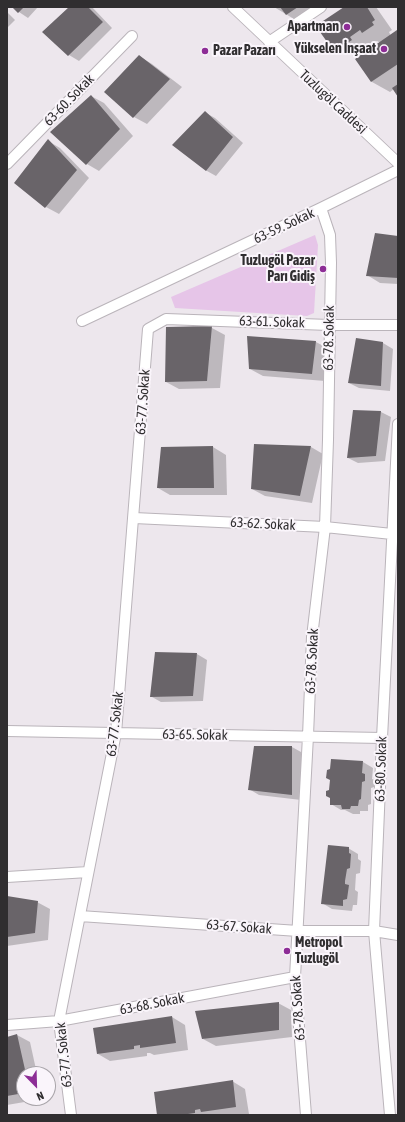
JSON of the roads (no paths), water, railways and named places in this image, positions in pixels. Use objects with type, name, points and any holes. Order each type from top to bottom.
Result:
[{"type":"street","name":"Tuzlugöl Caddesi","points":[[233,7],[398,163]]},
{"type":"street","points":[[269,42],[321,7]]},
{"type":"street","name":"63-60. Sokak","points":[[7,164],[132,36]]},
{"type":"street","name":"63-59. Sokak","points":[[82,321],[398,170]]},
{"type":"street","name":"63-78. Sokak","points":[[306,1115],[295,976],[312,637],[325,527],[328,440],[331,263],[330,235],[321,208]]},
{"type":"street","name":"63-61. Sokak","points":[[148,329],[166,319],[329,325],[398,325]]},
{"type":"street","name":"63-77. Sokak","points":[[71,1115],[59,1021],[116,734],[148,329]]},
{"type":"street","name":"63-80. Sokak","points":[[387,1115],[374,931],[382,738],[393,605],[392,534],[398,424]]},
{"type":"street","name":"63-62. Sokak","points":[[134,518],[325,527],[392,534]]},
{"type":"street","name":"63-65. Sokak","points":[[7,731],[382,738]]},
{"type":"street","points":[[7,877],[88,872]]},
{"type":"street","name":"63-67. Sokak","points":[[80,916],[298,931],[374,931],[398,935]]},
{"type":"street","name":"63-68. Sokak","points":[[7,1025],[59,1021],[295,976]]},
{"type":"place","name":"Apartman","points":[[347,27]]},
{"type":"place","name":"Yükselen İnşaat","points":[[384,49]]},
{"type":"place","name":"Pazar Pazarı","points":[[205,51]]},
{"type":"place","name":"Tuzlugöl Pazar Parı Gidiş","points":[[323,269]]},
{"type":"place","name":"Metropol Tuzlugöl","points":[[287,951]]}]
